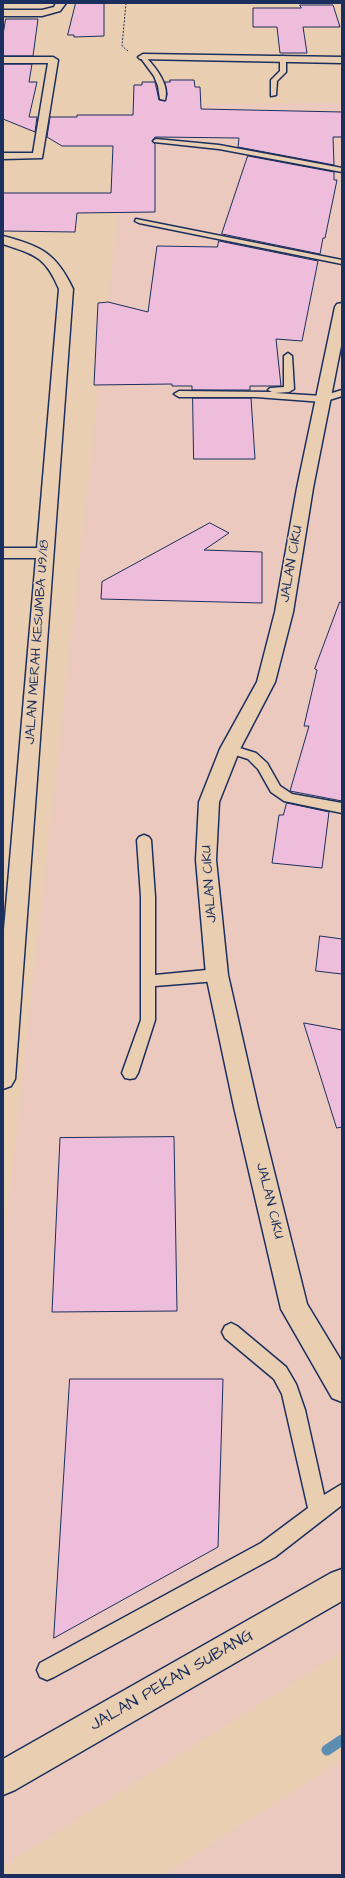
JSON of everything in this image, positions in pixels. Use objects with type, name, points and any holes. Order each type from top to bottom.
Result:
[{"type":"street","points":[[3,13],[42,13],[57,9],[61,3]]},
{"type":"street","points":[[142,57],[342,60]]},
{"type":"street","points":[[3,60],[53,60],[38,156],[3,156]]},
{"type":"street","name":"JALAN MERAH KESUMBA U9/18","points":[[3,240],[46,256],[58,270],[66,289],[3,1077]]},
{"type":"street","name":"JALAN CIKU","points":[[342,306],[332,396],[305,488],[284,612],[266,682],[230,749],[209,802],[206,860],[217,975],[246,1107],[295,1309],[342,1388]]},
{"type":"street","points":[[3,553],[44,560]]},
{"type":"street","points":[[3,567],[44,560]]},
{"type":"street","name":"JALAN PEKAN SUBANG","points":[[3,1778],[342,1584]]},
{"type":"lane","points":[[142,57],[158,74],[163,87],[163,99]]},
{"type":"lane","points":[[273,95],[274,80],[283,72],[283,58]]},
{"type":"lane","points":[[156,141],[219,147],[342,170]]},
{"type":"lane","points":[[139,221],[342,262]]},
{"type":"lane","points":[[269,395],[270,390],[289,388],[288,356]]},
{"type":"lane","points":[[179,394],[332,396]]},
{"type":"lane","points":[[230,749],[252,756],[263,766],[275,789],[289,798],[342,808]]},
{"type":"lane","points":[[130,1073],[148,1020],[148,897],[144,840]]},
{"type":"lane","points":[[148,981],[217,975]]},
{"type":"lane","points":[[231,1332],[285,1380],[296,1410],[318,1512]]},
{"type":"lane","points":[[47,1670],[268,1550],[342,1493]]},
{"type":"path","points":[[126,3],[122,46],[132,54],[142,57]]},
{"type":"shaded area","points":[[342,103],[342,1652],[3,1866],[3,1253],[130,105]]},
{"type":"shaded area","points":[[342,1760],[342,1875],[164,1875]]},
{"type":"building","points":[[76,3],[104,3],[104,36],[74,37],[74,35],[68,35]]},
{"type":"building","points":[[300,5],[333,5],[340,27],[303,27],[307,53],[280,53],[277,27],[253,27],[253,8],[301,8]]},
{"type":"building","points":[[6,19],[38,19],[33,56],[3,56],[3,35]]},
{"type":"building","points":[[3,64],[32,64],[29,82],[37,82],[29,117],[37,117],[35,132],[3,119]]},
{"type":"building","points":[[170,80],[194,80],[195,87],[200,87],[201,109],[342,112],[342,137],[333,137],[334,165],[238,147],[239,138],[155,137],[152,141],[155,144],[155,212],[77,213],[75,232],[3,231],[3,193],[111,193],[113,146],[62,146],[47,137],[50,117],[77,117],[77,115],[133,115],[134,85],[142,85],[142,82],[155,82],[159,100],[165,101],[167,94],[165,82],[170,82]]},
{"type":"building","points":[[248,156],[334,172],[334,180],[337,180],[325,238],[323,238],[320,254],[222,234]]},
{"type":"building","points":[[219,241],[318,261],[302,341],[276,339],[281,386],[250,386],[250,390],[192,390],[192,386],[172,386],[172,384],[94,385],[98,303],[108,302],[148,312],[157,246],[217,247]]},
{"type":"building","points":[[193,398],[251,398],[255,459],[194,459]]},
{"type":"building","points":[[210,523],[229,533],[204,550],[262,552],[262,603],[101,599],[102,582]]},
{"type":"building","points":[[340,602],[342,603],[342,801],[290,791],[309,726],[304,726],[317,670],[315,669]]},
{"type":"building","points":[[287,803],[329,812],[322,868],[272,863],[279,815],[283,815]]},
{"type":"building","points":[[320,936],[342,939],[342,974],[316,971]]},
{"type":"building","points":[[304,1023],[342,1030],[342,1127],[337,1128]]},
{"type":"building","points":[[174,1137],[177,1311],[52,1312],[60,1138]]},
{"type":"building","points":[[70,1379],[223,1379],[218,1547],[54,1638]]},
{"type":"waterway","points":[[327,1750],[342,1740]]}]
